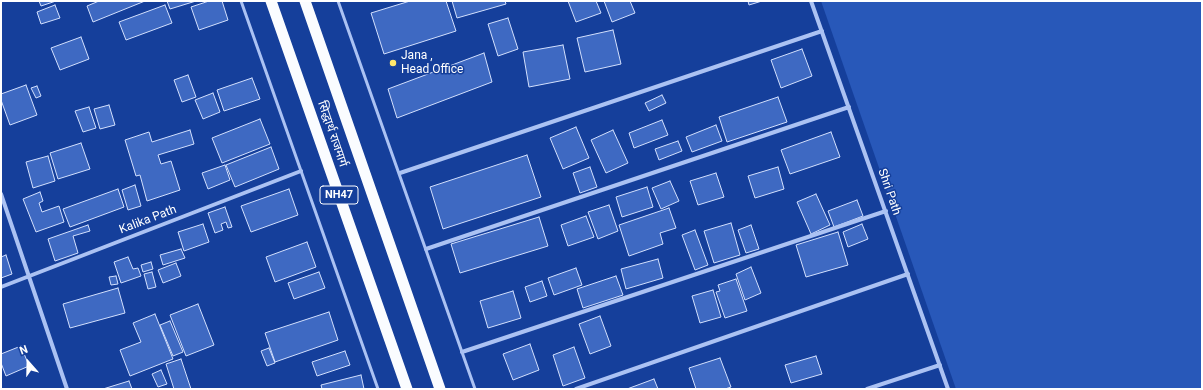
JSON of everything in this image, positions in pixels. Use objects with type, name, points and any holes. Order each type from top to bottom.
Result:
[{"type":"highway","name":"सिद्धार्थ राजमार्ग","points":[[271,1],[407,389]]},
{"type":"highway","name":"सिद्धार्थ राजमार्ग","points":[[305,1],[440,389]]},
{"type":"street","name":"Shri Path","points":[[811,1],[948,389]]},
{"type":"street","points":[[400,173],[822,31]]},
{"type":"street","points":[[426,248],[849,107]]},
{"type":"street","name":"Kalika Path","points":[[1,287],[302,171]]},
{"type":"street","points":[[1,194],[3,206],[68,389]]},
{"type":"street","points":[[462,352],[886,211]]},
{"type":"street","points":[[576,389],[908,274]]},
{"type":"street","points":[[867,389],[940,365]]},
{"type":"lane","points":[[241,1],[378,389]]},
{"type":"lane","points":[[338,1],[475,389]]},
{"type":"shaded area","points":[[821,1],[1202,1],[1202,389],[956,389]]},
{"type":"building","points":[[39,1],[56,1],[41,6]]},
{"type":"building","points":[[99,1],[145,1],[93,22],[87,6]]},
{"type":"building","points":[[167,1],[196,1],[170,9]]},
{"type":"building","points":[[209,1],[222,1],[228,20],[199,30],[191,7]]},
{"type":"building","points":[[410,1],[446,1],[456,31],[384,54],[371,13]]},
{"type":"building","points":[[452,1],[505,1],[506,4],[457,18]]},
{"type":"building","points":[[568,1],[596,1],[601,13],[576,22]]},
{"type":"building","points":[[604,1],[630,1],[635,13],[612,22]]},
{"type":"building","points":[[748,1],[762,1],[749,5]]},
{"type":"building","points":[[55,5],[60,18],[41,24],[37,12]]},
{"type":"building","points":[[165,5],[172,23],[126,40],[119,22]]},
{"type":"building","points":[[508,18],[518,49],[498,56],[488,24]]},
{"type":"building","points":[[613,30],[621,64],[585,72],[577,38]]},
{"type":"building","points":[[81,37],[89,59],[60,70],[51,48]]},
{"type":"building","points":[[563,45],[570,79],[529,87],[523,52]]},
{"type":"building","points":[[802,49],[812,76],[781,88],[771,60]]},
{"type":"building","points":[[484,53],[492,82],[397,118],[388,89]]},
{"type":"building","points":[[188,75],[196,97],[182,102],[174,80]]},
{"type":"building","points":[[252,78],[260,99],[224,111],[217,90]]},
{"type":"building","points":[[26,85],[37,115],[10,125],[1,100],[1,94]]},
{"type":"building","points":[[37,86],[41,96],[36,98],[31,88]]},
{"type":"building","points":[[213,93],[220,112],[203,119],[195,100]]},
{"type":"building","points":[[662,95],[666,103],[649,111],[645,103]]},
{"type":"building","points":[[778,97],[787,122],[727,142],[719,117]]},
{"type":"building","points":[[109,105],[115,125],[100,129],[94,109]]},
{"type":"building","points":[[89,107],[96,128],[83,132],[75,111]]},
{"type":"building","points":[[260,119],[270,144],[222,163],[212,138]]},
{"type":"building","points":[[662,120],[668,135],[634,148],[629,133]]},
{"type":"building","points":[[716,125],[722,141],[692,152],[686,137]]},
{"type":"building","points":[[576,127],[589,158],[563,169],[550,138]]},
{"type":"building","points":[[190,130],[194,144],[158,155],[161,164],[171,161],[180,190],[147,201],[140,175],[136,176],[125,140],[149,132],[152,142]]},
{"type":"building","points":[[613,130],[628,163],[606,173],[591,140]]},
{"type":"building","points":[[831,132],[840,157],[790,174],[781,150]]},
{"type":"building","points":[[678,141],[682,151],[659,160],[655,149]]},
{"type":"building","points":[[81,143],[90,169],[58,179],[50,153]]},
{"type":"building","points":[[271,147],[279,169],[235,187],[226,165]]},
{"type":"building","points":[[527,155],[541,197],[443,229],[430,187]]},
{"type":"building","points":[[48,156],[55,181],[33,188],[26,162]]},
{"type":"building","points":[[225,165],[230,180],[208,189],[202,173]]},
{"type":"building","points":[[590,167],[597,187],[580,193],[573,173]]},
{"type":"building","points":[[778,167],[784,189],[755,198],[748,176]]},
{"type":"building","points":[[716,173],[724,197],[698,205],[690,181]]},
{"type":"building","points":[[670,181],[679,201],[661,209],[652,188]]},
{"type":"building","points":[[135,185],[141,206],[128,210],[122,190]]},
{"type":"building","points":[[647,187],[653,207],[622,217],[616,197]]},
{"type":"building","points":[[118,189],[124,207],[70,227],[63,209]]},
{"type":"building","points":[[289,189],[298,215],[251,232],[241,206]]},
{"type":"building","points":[[40,192],[43,201],[39,203],[42,212],[59,206],[64,222],[36,232],[23,199]]},
{"type":"building","points":[[816,194],[830,225],[811,234],[797,202]]},
{"type":"building","points":[[857,200],[863,216],[834,227],[828,211]]},
{"type":"building","points":[[609,205],[618,231],[598,239],[588,212]]},
{"type":"building","points":[[225,207],[232,227],[228,228],[226,222],[221,224],[223,230],[215,233],[208,213]]},
{"type":"building","points":[[669,208],[676,228],[660,233],[663,244],[629,256],[619,225]]},
{"type":"building","points":[[586,216],[594,237],[568,246],[561,225]]},
{"type":"building","points":[[539,217],[548,246],[460,273],[451,244]]},
{"type":"building","points":[[731,223],[740,255],[714,263],[704,231]]},
{"type":"building","points":[[203,224],[209,242],[184,251],[178,232]]},
{"type":"building","points":[[862,224],[868,239],[848,247],[843,232]]},
{"type":"building","points":[[88,225],[90,231],[73,236],[78,253],[55,261],[48,239]]},
{"type":"building","points":[[751,225],[759,249],[746,253],[738,230]]},
{"type":"building","points":[[695,230],[708,265],[695,270],[682,235]]},
{"type":"building","points":[[838,232],[848,265],[806,277],[796,245]]},
{"type":"building","points":[[307,242],[316,267],[275,282],[266,257]]},
{"type":"building","points":[[181,249],[185,258],[163,265],[160,255]]},
{"type":"building","points":[[6,255],[12,274],[1,278],[1,257]]},
{"type":"building","points":[[128,257],[133,269],[138,268],[141,276],[121,283],[114,262]]},
{"type":"building","points":[[658,259],[663,278],[626,289],[621,269]]},
{"type":"building","points":[[151,262],[153,269],[143,272],[141,265]]},
{"type":"building","points":[[176,263],[181,276],[163,283],[158,270]]},
{"type":"building","points":[[751,267],[761,293],[745,300],[736,274]]},
{"type":"building","points":[[576,268],[582,285],[554,295],[548,278]]},
{"type":"building","points":[[152,272],[156,287],[148,289],[144,274]]},
{"type":"building","points":[[319,272],[325,288],[294,299],[288,283]]},
{"type":"building","points":[[116,276],[118,284],[111,285],[109,277]]},
{"type":"building","points":[[616,276],[623,295],[583,308],[577,289]]},
{"type":"building","points":[[736,279],[747,311],[725,318],[716,292],[720,291],[718,285]]},
{"type":"building","points":[[542,281],[547,296],[530,302],[525,287]]},
{"type":"building","points":[[118,288],[125,313],[70,328],[63,304]]},
{"type":"building","points":[[713,290],[721,317],[700,323],[692,296]]},
{"type":"building","points":[[513,291],[521,318],[488,328],[480,301]]},
{"type":"building","points":[[198,304],[214,345],[186,356],[170,315]]},
{"type":"building","points":[[329,312],[338,340],[275,362],[265,333]]},
{"type":"building","points":[[155,314],[173,359],[130,376],[120,350],[141,342],[133,323]]},
{"type":"building","points":[[600,316],[611,346],[590,354],[579,324]]},
{"type":"building","points":[[170,321],[183,352],[173,356],[160,325]]},
{"type":"building","points":[[530,344],[539,370],[513,380],[503,354]]},
{"type":"building","points":[[21,346],[29,366],[6,376],[1,363],[1,354]]},
{"type":"building","points":[[574,347],[585,378],[563,386],[553,355]]},
{"type":"building","points":[[269,348],[275,363],[267,366],[261,351]]},
{"type":"building","points":[[345,351],[350,365],[317,376],[312,362]]},
{"type":"building","points":[[816,356],[822,374],[791,383],[785,365]]},
{"type":"building","points":[[720,358],[731,387],[725,389],[696,389],[689,368]]},
{"type":"building","points":[[181,359],[191,389],[174,389],[166,364]]},
{"type":"building","points":[[161,370],[167,384],[158,387],[152,374]]},
{"type":"building","points":[[361,375],[364,389],[322,389],[321,385]]},
{"type":"building","points":[[654,379],[658,389],[627,389]]},
{"type":"building","points":[[129,381],[132,389],[103,389]]},
{"type":"place","name":"Jana , Head Office","points":[[393,63]]}]
